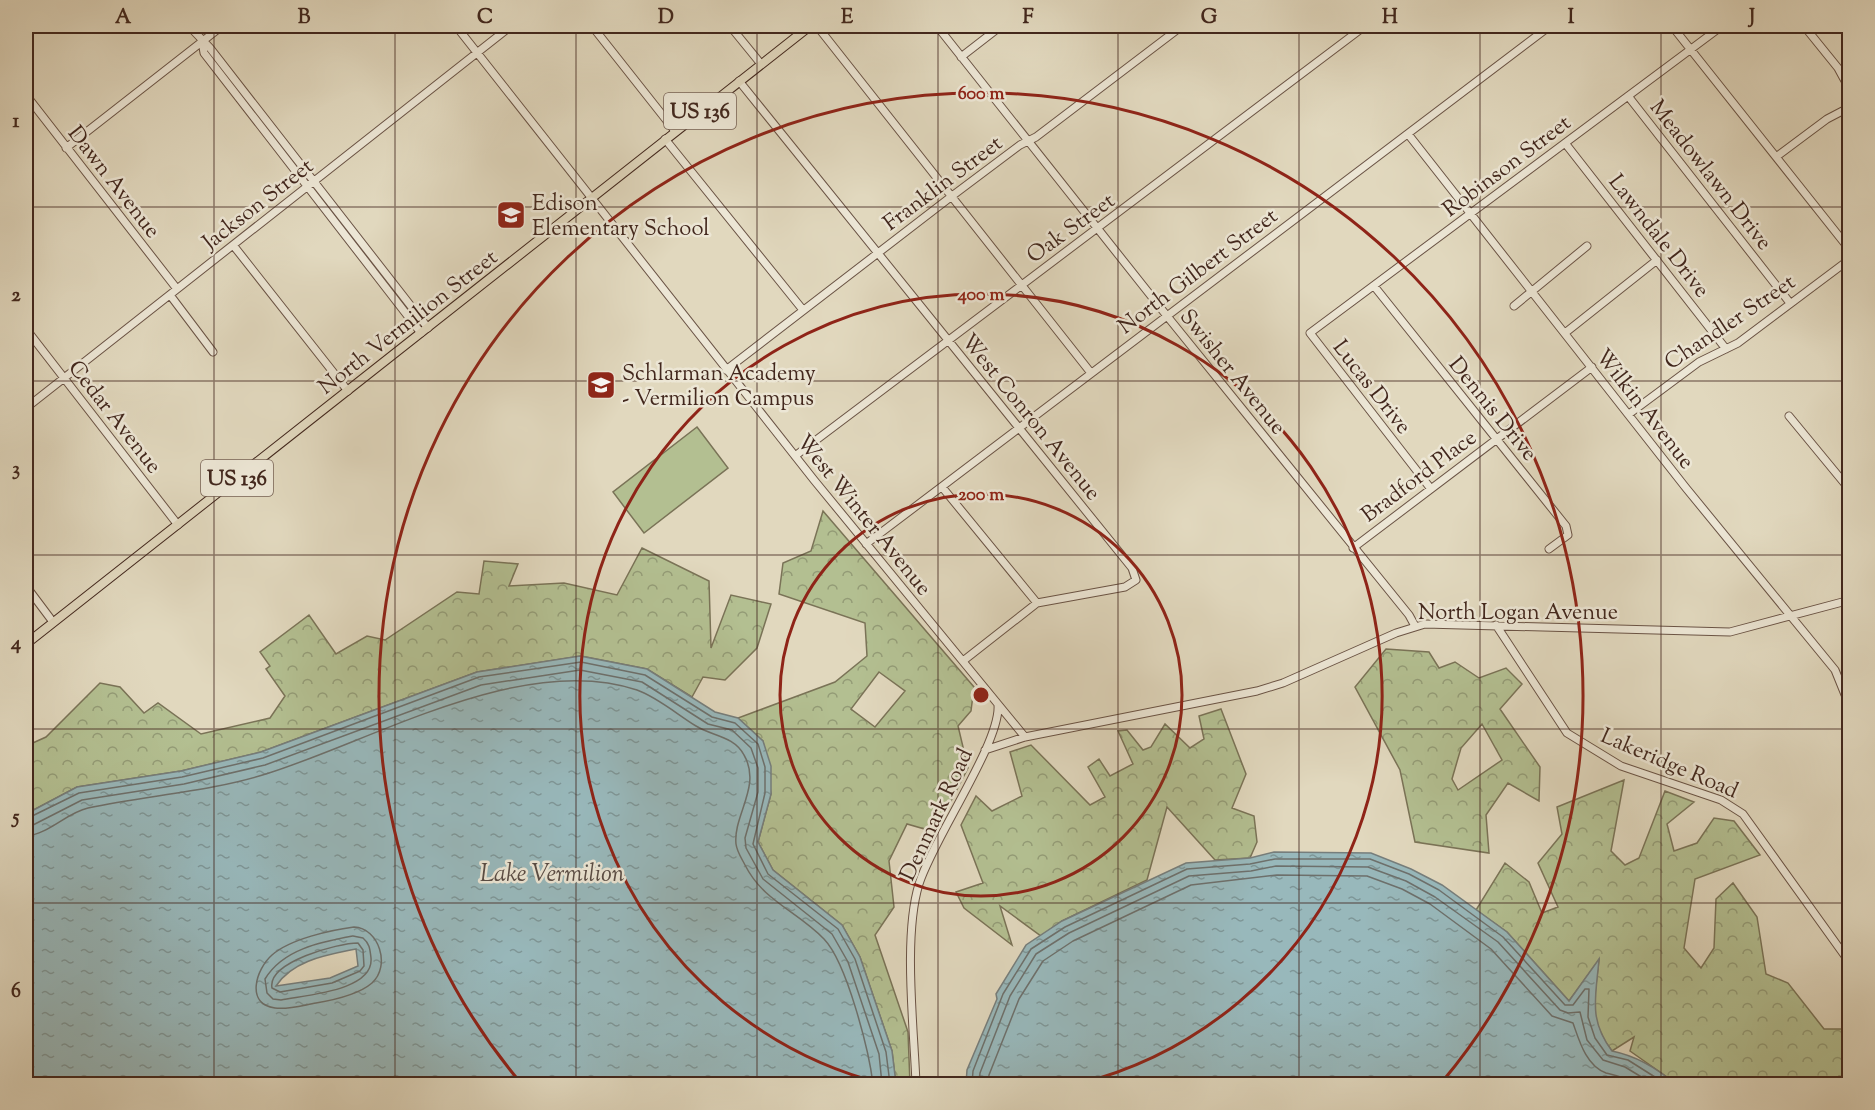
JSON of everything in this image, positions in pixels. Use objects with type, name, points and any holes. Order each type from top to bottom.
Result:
[{"type":"main road","name":"North Vermilion Street","points":[[26,644],[810,26]]},
{"type":"street","points":[[189,26],[210,48],[314,181],[381,268],[424,331]]},
{"type":"street","points":[[66,148],[222,26]]},
{"type":"street","name":"West Winter Avenue","points":[[456,26],[726,370],[1025,737]]},
{"type":"street","name":"Jackson Street","points":[[26,408],[512,26]]},
{"type":"street","points":[[592,26],[675,131]]},
{"type":"street","points":[[730,26],[761,64]]},
{"type":"street","points":[[817,26],[1091,373]]},
{"type":"street","name":"Swisher Avenue","points":[[937,26],[1167,316],[1409,615],[1415,626]]},
{"type":"street","points":[[961,57],[1001,26]]},
{"type":"street","name":"Franklin Street","points":[[726,370],[952,196],[1182,26]]},
{"type":"street","name":"Oak Street","points":[[795,456],[1365,26]]},
{"type":"street","name":"North Gilbert Street","points":[[866,544],[1550,26]]},
{"type":"street","points":[[1672,26],[1850,250]]},
{"type":"street","name":"Robinson Street","points":[[1310,333],[1722,26]]},
{"type":"street","points":[[1804,26],[1838,68],[1850,90]]},
{"type":"street","points":[[201,41],[204,53],[270,140],[375,274],[424,331]]},
{"type":"street","name":"West Conron Avenue","points":[[739,81],[947,342],[1132,568],[1136,580],[1125,587],[1037,603]]},
{"type":"street","points":[[236,95],[243,90]]},
{"type":"street","name":"Dawn Avenue","points":[[26,95],[177,289]]},
{"type":"street","name":"Meadowlawn Drive","points":[[1628,96],[1790,303]]},
{"type":"street","points":[[1776,156],[1827,119],[1850,107]]},
{"type":"street","points":[[270,140],[277,134]]},
{"type":"street","name":"Wilkin Avenue","points":[[1408,134],[1686,488],[1835,670],[1850,707]]},
{"type":"street","points":[[665,139],[803,310]]},
{"type":"street","name":"Lawndale Drive","points":[[1565,143],[1726,349]]},
{"type":"street","points":[[233,245],[348,391]]},
{"type":"street","points":[[1514,306],[1587,246]]},
{"type":"street","name":"Chandler Street","points":[[1629,414],[1699,362],[1726,349],[1850,259]]},
{"type":"street","points":[[1564,333],[1657,260]]},
{"type":"street","points":[[375,274],[381,268]]},
{"type":"street","name":"Dennis Drive","points":[[1374,286],[1566,526],[1568,535],[1550,549]]},
{"type":"street","points":[[170,295],[213,352]]},
{"type":"street","name":"Cedar Avenue","points":[[26,329],[178,525]]},
{"type":"street","name":"Lucas Drive","points":[[1310,333],[1431,489]]},
{"type":"street","name":"Bradford Place","points":[[1353,548],[1592,367]]},
{"type":"street","points":[[1790,416],[1850,490]]},
{"type":"street","points":[[942,487],[1037,603],[963,661]]},
{"type":"street","points":[[26,586],[53,622]]},
{"type":"street","name":"North Logan Avenue","points":[[985,750],[1025,737],[1257,691],[1415,626],[1496,625],[1730,632],[1850,600]]},
{"type":"street","name":"Lakeridge Road","points":[[1496,625],[1567,733],[1621,766],[1721,800],[1743,814],[1850,963]]},
{"type":"street","name":"Denmark Road","points":[[916,1084],[912,926],[919,885],[928,861],[985,750],[997,722],[998,705]]},
{"type":"green space","points":[[697,427],[728,468],[644,533],[613,492]]},
{"type":"green space","points":[[823,511],[974,687],[971,711],[958,726],[968,768],[935,832],[907,824],[889,861],[894,907],[875,935],[908,1032],[910,1084],[896,1084],[892,1051],[860,957],[842,925],[773,870],[758,842],[771,794],[763,741],[738,718],[835,682],[867,656],[865,623],[779,594],[783,563],[811,551]],"holes":[[[879,672],[905,691],[875,727],[851,709]]]},
{"type":"green space","points":[[642,548],[709,581],[711,648],[731,595],[771,604],[757,648],[725,680],[703,677],[692,697],[647,669],[581,656],[477,672],[261,752],[181,771],[77,787],[26,814],[26,746],[46,737],[100,683],[120,687],[144,713],[158,703],[201,734],[270,718],[285,696],[266,669],[270,666],[260,652],[309,615],[336,654],[367,636],[385,640],[457,592],[479,594],[484,561],[518,564],[509,586],[564,583],[617,595]]},
{"type":"green space","points":[[1386,649],[1429,652],[1439,668],[1455,662],[1479,678],[1506,668],[1522,684],[1500,709],[1540,767],[1539,801],[1508,783],[1486,815],[1489,853],[1415,842],[1400,770],[1355,687]],"holes":[[[1482,724],[1502,760],[1458,790],[1452,779],[1461,748]]]},
{"type":"green space","points":[[1221,709],[1246,774],[1232,808],[1254,816],[1257,842],[1250,858],[1215,860],[1167,807],[1147,880],[1062,921],[1041,936],[1000,906],[1012,945],[964,908],[956,892],[983,883],[961,825],[976,796],[992,811],[1022,796],[1010,752],[1031,745],[1090,805],[1105,797],[1088,767],[1099,759],[1110,776],[1133,764],[1118,731],[1127,730],[1143,750],[1151,747],[1165,724],[1190,748],[1204,739],[1199,716]]},
{"type":"green space","points":[[1624,780],[1611,851],[1625,865],[1639,858],[1665,791],[1694,802],[1667,824],[1674,851],[1697,843],[1714,818],[1734,821],[1760,855],[1695,879],[1684,948],[1701,968],[1714,948],[1716,899],[1733,883],[1757,917],[1766,974],[1788,983],[1824,1029],[1849,1029],[1849,1078],[1839,1076],[1836,1084],[1677,1084],[1630,1051],[1634,1037],[1612,1051],[1604,1040],[1596,1019],[1595,1008],[1599,960],[1569,1001],[1507,932],[1476,910],[1505,863],[1529,882],[1542,913],[1558,907],[1538,863],[1562,834],[1557,807]]},
{"type":"water","name":"Lake Vermilion","points":[[580,656],[647,669],[715,712],[738,718],[763,741],[771,766],[771,794],[758,842],[773,870],[842,925],[860,957],[892,1051],[896,1084],[26,1084],[26,814],[77,787],[181,771],[261,752],[477,672]],"holes":[[[356,949],[358,966],[330,978],[276,986],[283,977],[301,964],[334,954]]]},
{"type":"water","points":[[1274,852],[1371,853],[1411,869],[1442,885],[1507,932],[1569,1001],[1599,959],[1595,1007],[1599,1028],[1604,1039],[1612,1051],[1646,1063],[1675,1084],[966,1084],[967,1070],[997,999],[996,994],[1026,945],[1062,921],[1186,863],[1250,858]]},
{"type":"place","name":"Edison Elementary School","points":[[511,215]]},
{"type":"place","name":"Schlarman Academy - Vermilion Campus","points":[[601,385]]}]
